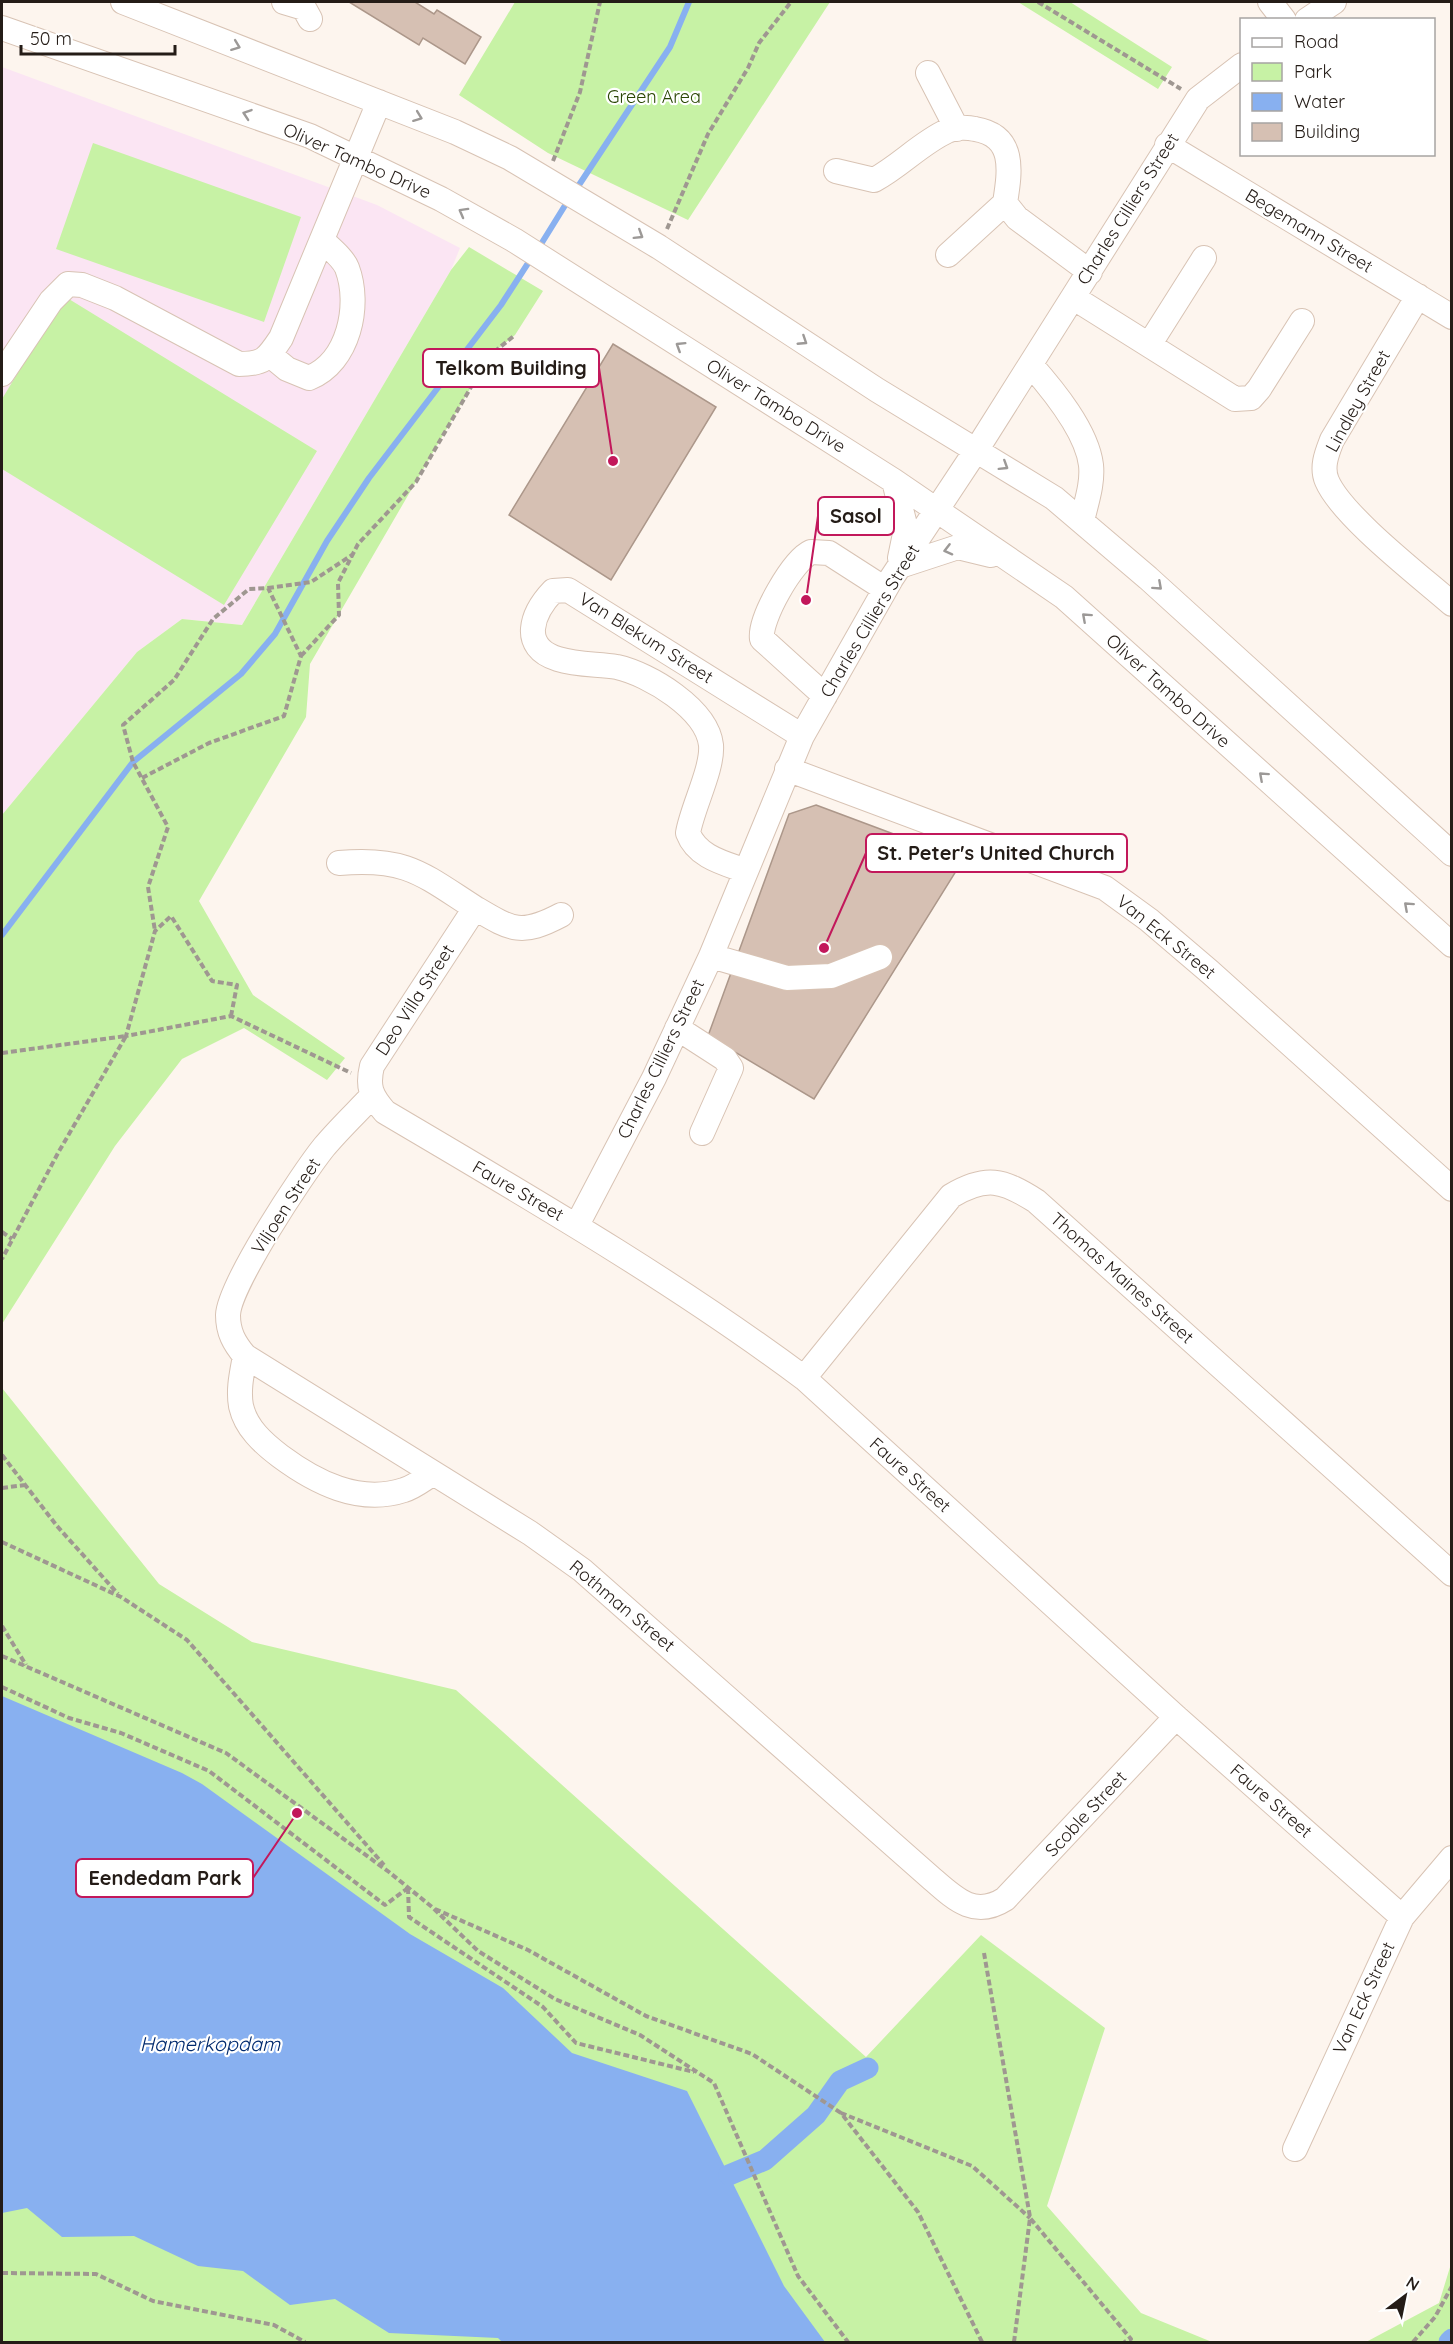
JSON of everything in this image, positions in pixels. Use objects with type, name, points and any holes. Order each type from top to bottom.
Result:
[{"type":"street","points":[[123,2],[455,132],[553,182],[659,247],[877,390],[1054,498],[1148,578],[1452,854]]},
{"type":"street","points":[[284,2],[304,8],[309,19]]},
{"type":"street","points":[[1270,2],[1282,18]]},
{"type":"street","points":[[1310,18],[1334,2]]},
{"type":"street","name":"Oliver Tambo Drive","points":[[2,28],[310,136],[356,157],[514,240],[894,481],[936,512],[1064,597],[1452,945]]},
{"type":"street","name":"Charles Cilliers Street","points":[[577,1225],[654,1078],[711,956],[802,736],[892,578],[1031,365],[1198,99],[1240,67]]},
{"type":"street","points":[[928,73],[957,129]]},
{"type":"street","points":[[2,374],[51,301],[68,284],[82,285],[115,298],[239,364],[258,364],[270,355],[293,312],[379,102]]},
{"type":"street","points":[[836,171],[874,180],[896,168],[949,130],[982,130],[996,136],[1006,150],[1009,174],[1005,203],[948,255]]},
{"type":"street","name":"Begemann Street","points":[[1167,145],[1452,317]]},
{"type":"street","points":[[1005,203],[1017,218],[1090,272]]},
{"type":"street","points":[[270,355],[288,369],[309,378],[329,364],[352,324],[354,296],[346,266],[322,240]]},
{"type":"street","points":[[1149,345],[1204,258]]},
{"type":"street","name":"Lindley Street","points":[[1418,296],[1332,440],[1325,460],[1326,479],[1344,508],[1452,604]]},
{"type":"street","points":[[1074,297],[1228,396],[1245,400],[1259,389],[1302,321]]},
{"type":"street","points":[[1031,365],[1057,395],[1088,453],[1091,479],[1082,521]]},
{"type":"street","points":[[892,578],[901,554],[906,529],[894,481]]},
{"type":"street","points":[[825,696],[762,639],[763,621],[795,566],[811,552],[829,553],[892,578],[958,547],[977,550],[1023,569]]},
{"type":"street","name":"Van Blekum Street","points":[[746,871],[711,858],[692,843],[688,833],[711,745],[699,716],[643,675],[617,668],[557,659],[542,649],[532,636],[532,622],[540,604],[553,591],[568,590],[802,736]]},
{"type":"street","name":"Van Eck Street","points":[[787,769],[1105,888],[1149,920],[1210,972],[1452,1189]]},
{"type":"street","points":[[339,863],[372,860],[395,863],[422,875],[507,927],[519,930],[539,927],[561,915]]},
{"type":"street","name":"Deo Villa Street","points":[[370,1087],[378,1054],[476,908]]},
{"type":"street","points":[[711,956],[787,978],[831,976],[880,957]]},
{"type":"street","points":[[677,1028],[725,1059],[731,1068],[702,1133]]},
{"type":"street","name":"Faure Street","points":[[370,1087],[385,1112],[577,1225],[748,1337],[804,1378],[1176,1717],[1402,1917]]},
{"type":"street","name":"Viljoen Street","points":[[229,1330],[228,1312],[237,1286],[275,1221],[323,1148],[370,1087]]},
{"type":"street","name":"Thomas Maines Street","points":[[804,1378],[951,1196],[982,1182],[1000,1182],[1036,1201],[1452,1574]]},
{"type":"street","name":"Rothman Street","points":[[229,1330],[236,1345],[245,1356],[530,1533],[582,1570],[952,1896],[970,1906],[993,1907]]},
{"type":"street","points":[[245,1356],[239,1390],[242,1408],[249,1425],[265,1444],[302,1472],[328,1486],[371,1494],[405,1490],[432,1474]]},
{"type":"street","name":"Scoble Street","points":[[993,1907],[1005,1899],[1035,1868],[1176,1717]]},
{"type":"street","name":"Van Eck Street","points":[[1295,2149],[1402,1917],[1452,1858]]},
{"type":"path","points":[[553,182],[580,92],[600,2]]},
{"type":"path","points":[[659,247],[708,135],[742,78],[759,43],[791,2]]},
{"type":"path","points":[[1038,2],[1198,99]]},
{"type":"path","points":[[142,778],[209,743],[284,717],[300,657],[339,615],[338,583],[358,544],[416,482],[489,356],[515,335]]},
{"type":"path","points":[[2,1259],[58,1153],[126,1036],[155,932],[148,887],[168,827],[133,762],[123,725],[174,680],[213,619],[249,589],[311,582],[353,554]]},
{"type":"path","points":[[268,588],[300,657]]},
{"type":"path","points":[[155,932],[171,916],[212,981],[237,985],[231,1016]]},
{"type":"path","points":[[2,1053],[126,1036],[231,1016],[337,1068],[370,1087]]},
{"type":"path","points":[[2,1232],[12,1239]]},
{"type":"path","points":[[2,1455],[57,1526],[121,1597]]},
{"type":"path","points":[[2,1488],[25,1485]]},
{"type":"path","points":[[2,1542],[121,1597],[187,1640],[390,1872]]},
{"type":"path","points":[[2,1626],[26,1665]]},
{"type":"path","points":[[2,1656],[226,1753],[390,1872],[432,1907],[478,1951],[555,1999],[640,2035],[714,2083],[798,2276],[848,2343]]},
{"type":"path","points":[[2,1687],[69,1718],[121,1733],[209,1771],[385,1905],[408,1888]]},
{"type":"path","points":[[408,1888],[409,1917],[543,2007],[576,2043],[698,2072]]},
{"type":"path","points":[[432,1907],[528,1950],[646,2016],[752,2054],[841,2112],[972,2166],[1030,2218],[1131,2339],[1124,2343]]},
{"type":"path","points":[[984,1953],[1014,2111],[1030,2218],[1014,2343]]},
{"type":"path","points":[[841,2112],[918,2212],[982,2343]]},
{"type":"path","points":[[2,2273],[96,2274],[153,2301],[274,2325],[305,2343]]},
{"type":"path","points":[[1413,2343],[1435,2317],[1452,2286]]},
{"type":"shaded area","points":[[2,67],[377,205],[460,248],[451,270],[242,625],[182,619],[137,652],[2,815]]},
{"type":"green space","name":"Green Area","points":[[515,2],[830,2],[688,220],[548,153],[459,95]]},
{"type":"green space","points":[[1018,2],[1070,2],[1172,67],[1158,89]]},
{"type":"green space","points":[[93,143],[301,217],[264,322],[56,249]]},
{"type":"green space","points":[[469,247],[543,291],[515,335],[489,356],[310,664],[306,717],[199,901],[253,995],[345,1058],[327,1080],[244,1028],[182,1059],[115,1146],[2,1324],[2,815],[137,652],[182,619],[242,625],[451,270]]},
{"type":"green space","points":[[64,296],[317,451],[224,605],[2,469],[2,399]]},
{"type":"green space","points":[[2,1388],[159,1584],[252,1642],[456,1690],[866,2057],[981,1935],[1105,2028],[1047,2206],[1141,2313],[1212,2342],[2,2342]]},
{"type":"green space","points":[[1451,2264],[1451,2342],[1366,2342],[1439,2303]]},
{"type":"water","name":"Hamerkopdam","points":[[2,1696],[182,1773],[202,1784],[410,1934],[503,1988],[572,2053],[687,2091],[784,2286],[825,2342],[502,2342],[498,2338],[389,2333],[335,2299],[290,2305],[243,2271],[198,2266],[134,2236],[62,2237],[27,2208],[2,2213]]},
{"type":"building","points":[[349,2],[415,2],[434,14],[437,10],[481,37],[465,64],[423,38],[419,45]]},
{"type":"building","points":[[613,344],[716,407],[611,580],[509,515]]},
{"type":"building","points":[[816,805],[963,860],[814,1099],[708,1036],[789,814]]},
{"type":"waterway","points":[[575,191],[670,47],[689,2]]},
{"type":"waterway","points":[[538,249],[569,199]]},
{"type":"waterway","points":[[2,935],[133,762],[241,674],[275,634],[327,541],[369,478],[501,305],[532,257]]},
{"type":"waterway","points":[[729,2175],[765,2160],[816,2115],[840,2081],[868,2068]]},
{"type":"waterway","points":[[1449,2342],[1452,2339]]},
{"type":"place","name":"Telkom Building","points":[[613,461]]},
{"type":"place","name":"Sasol","points":[[806,600]]},
{"type":"place","name":"St. Peter's United Church","points":[[824,948]]},
{"type":"place","name":"Eendedam Park","points":[[297,1813]]}]
